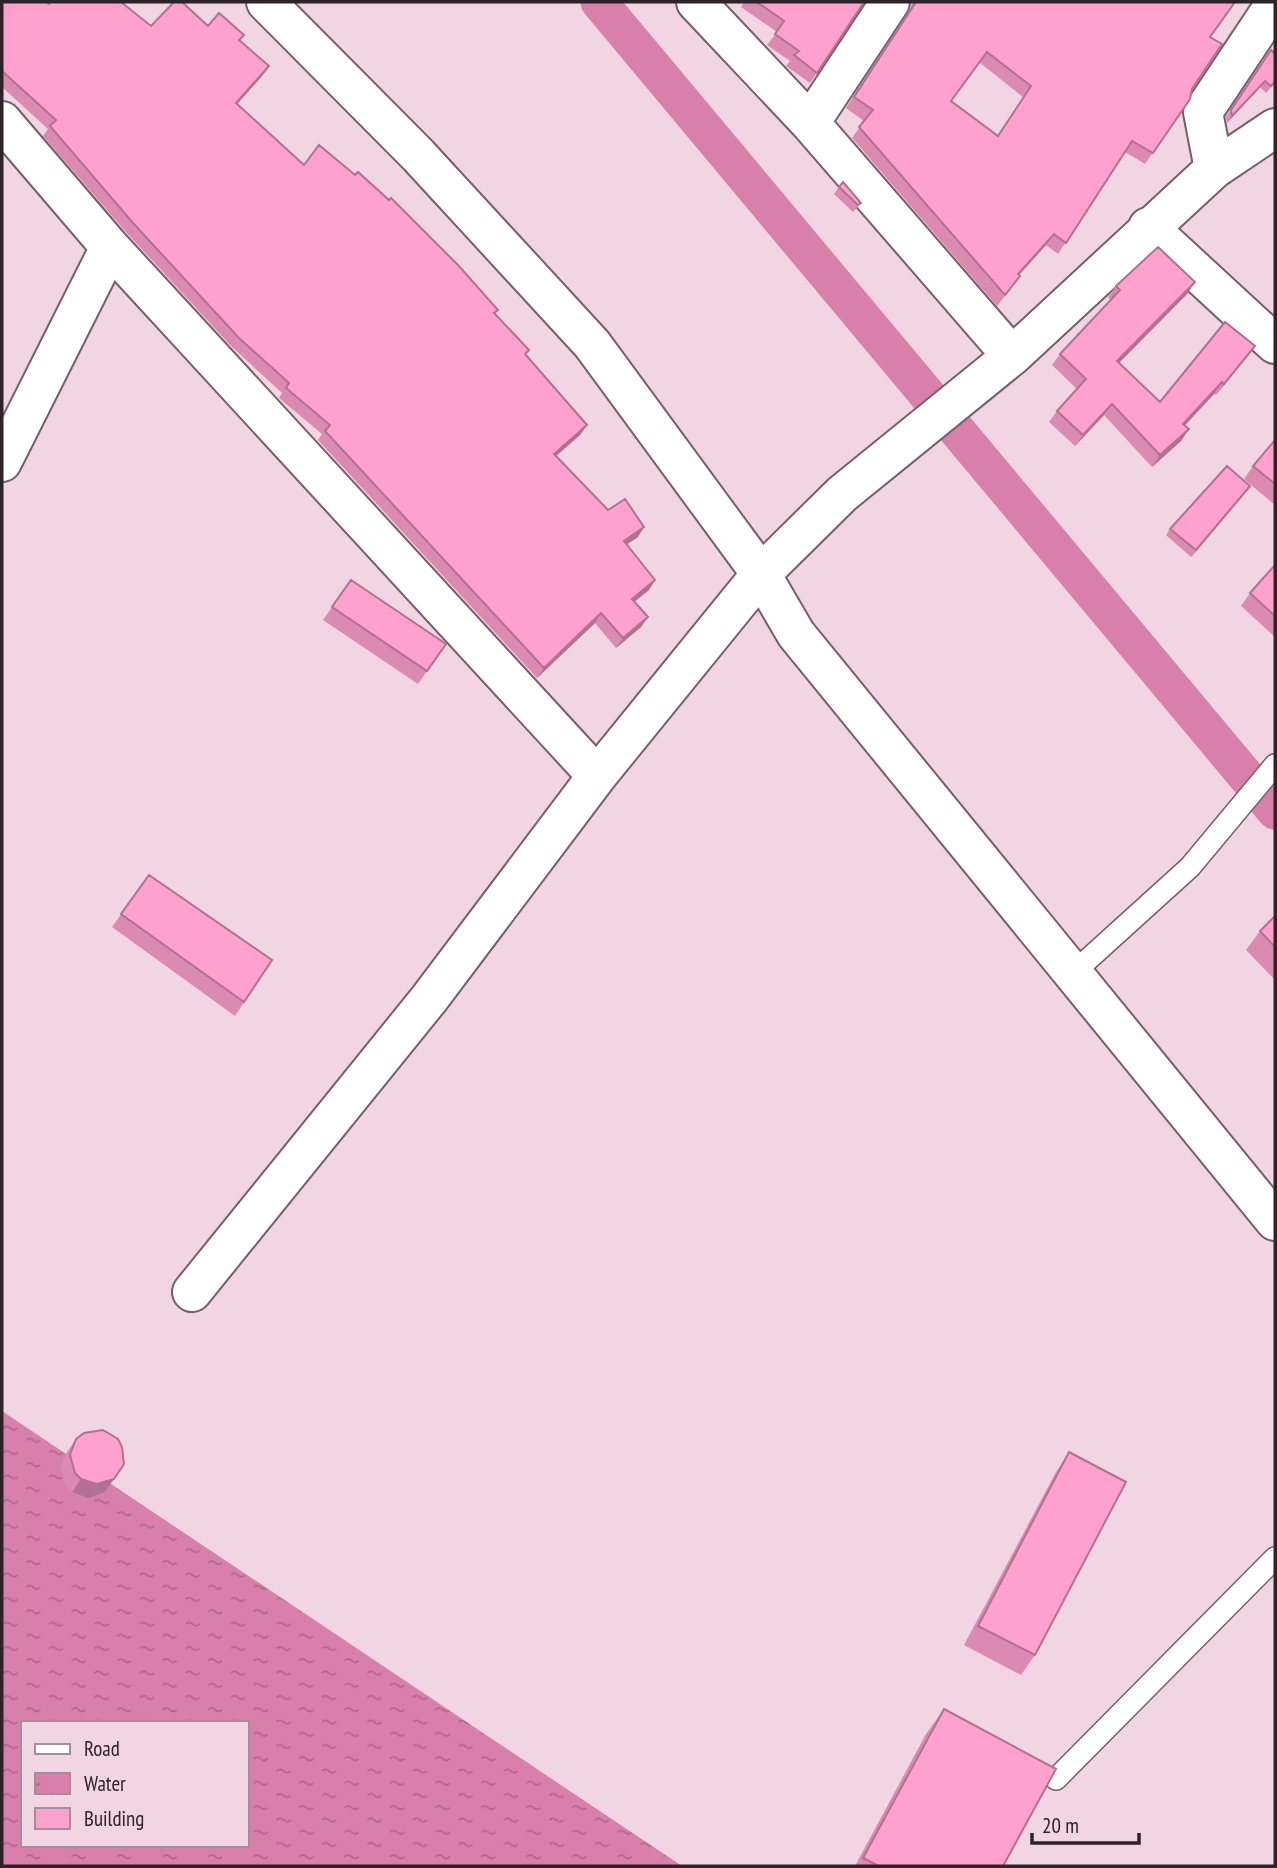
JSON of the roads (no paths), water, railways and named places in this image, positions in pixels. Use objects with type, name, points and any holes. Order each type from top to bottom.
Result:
[{"type":"street","points":[[266,2],[418,155],[593,344],[761,574],[796,634],[1275,1222]]},
{"type":"street","points":[[696,2],[810,123],[1012,356]]},
{"type":"street","points":[[810,123],[890,2]]},
{"type":"street","points":[[1214,169],[1203,112],[1275,4]]},
{"type":"street","points":[[2,121],[110,247],[597,776]]},
{"type":"street","points":[[192,1293],[429,999],[597,776],[761,574],[842,494],[1012,356],[1148,227],[1214,169],[1275,128]]},
{"type":"street","points":[[1148,227],[1275,344]]},
{"type":"street","points":[[2,462],[110,247]]},
{"type":"lane","points":[[1073,973],[1190,867],[1275,765]]},
{"type":"lane","points":[[1056,1779],[1275,1558]]},
{"type":"water","points":[[2,1411],[682,1866],[2,1866]]},
{"type":"waterway","points":[[599,2],[1275,811]]}]
